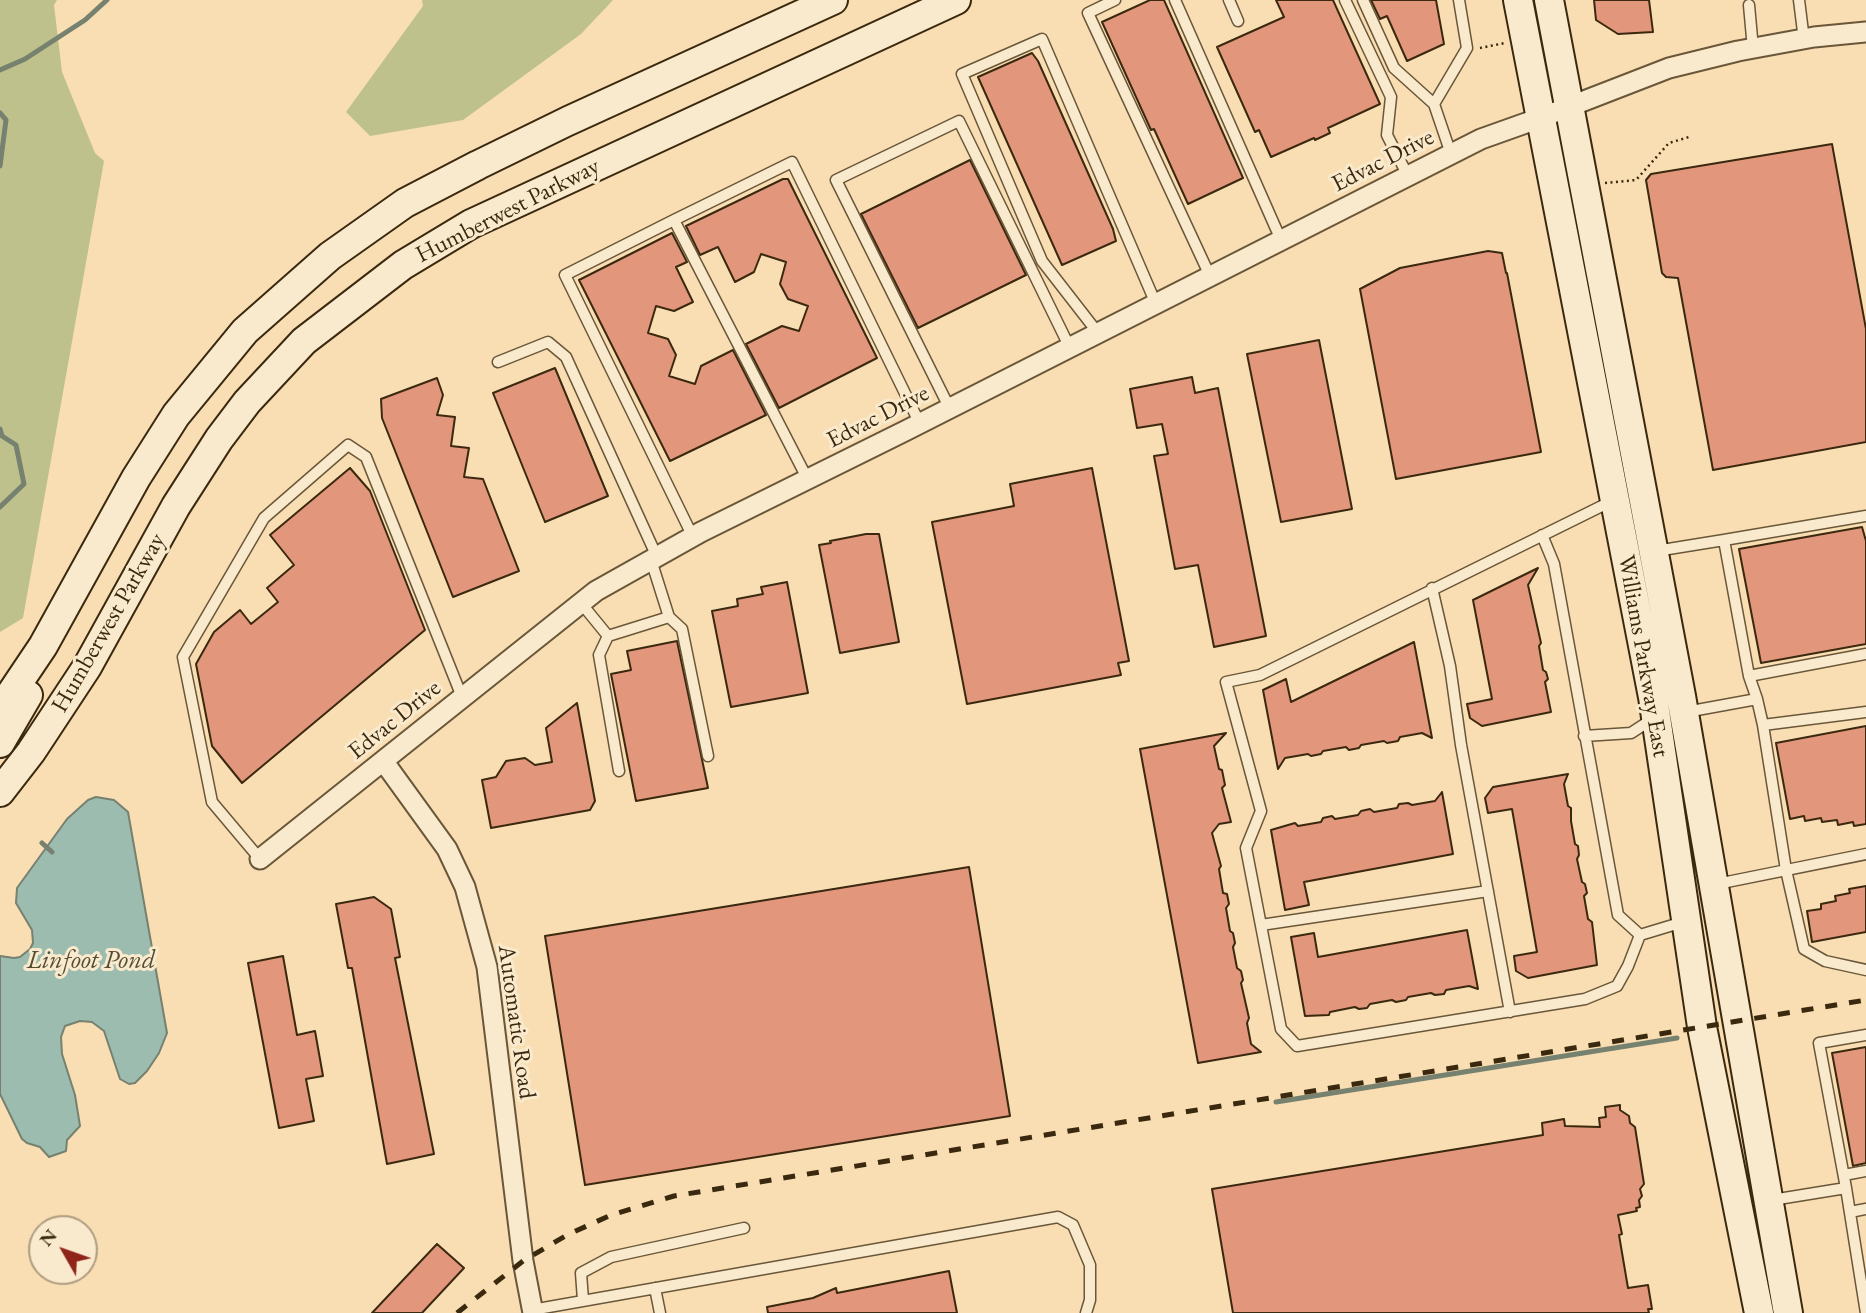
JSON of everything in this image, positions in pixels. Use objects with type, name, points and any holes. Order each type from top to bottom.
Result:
[{"type":"main road","name":"Humberwest Parkway","points":[[0,710],[43,646],[157,444],[197,387],[245,331],[330,256],[405,203],[478,165],[834,0]]},
{"type":"main road","name":"Humberwest Parkway","points":[[0,792],[38,742],[87,667],[176,506],[219,439],[247,402],[304,341],[403,265],[471,224],[956,0]]},
{"type":"main road","name":"Williams Parkway East","points":[[1518,0],[1615,500],[1713,885],[1788,1313]]},
{"type":"main road","name":"Williams Parkway East","points":[[1549,0],[1654,551],[1686,921],[1702,1027],[1759,1313]]},
{"type":"main road","points":[[0,743],[33,687],[101,544]]},
{"type":"street","name":"Edvac Drive","points":[[260,859],[596,591],[693,537],[1481,139],[1670,68],[1754,49],[1866,32]]},
{"type":"street","name":"Automatic Road","points":[[384,762],[447,849],[465,887],[488,967],[523,1261],[533,1312]]},
{"type":"lane","points":[[1115,0],[1088,13],[1210,276]]},
{"type":"lane","points":[[1175,0],[1281,240]]},
{"type":"lane","points":[[1229,0],[1238,21]]},
{"type":"lane","points":[[1345,0],[1391,97],[1387,135],[1408,176]]},
{"type":"lane","points":[[1363,0],[1394,68],[1434,104],[1451,153]]},
{"type":"lane","points":[[1434,104],[1466,48],[1459,0]]},
{"type":"lane","points":[[1799,0],[1804,40]]},
{"type":"lane","points":[[1749,5],[1754,49]]},
{"type":"lane","points":[[1098,333],[1042,261],[962,74],[1042,39],[1156,304]]},
{"type":"lane","points":[[950,409],[836,180],[959,121],[1070,348]]},
{"type":"lane","points":[[693,537],[565,275],[674,220],[792,162],[920,424]]},
{"type":"lane","points":[[674,220],[808,480]]},
{"type":"lane","points":[[498,362],[548,342],[566,357],[654,559],[669,617],[682,629],[708,756]]},
{"type":"lane","points":[[260,859],[212,802],[183,657],[264,518],[348,445],[366,457],[462,696]]},
{"type":"lane","points":[[1615,500],[1260,675],[1226,681],[1261,811],[1246,848],[1281,1029],[1297,1046],[1585,999],[1617,986],[1640,935]]},
{"type":"lane","points":[[1654,551],[1866,516]]},
{"type":"lane","points":[[1542,535],[1554,564],[1618,915],[1640,935]]},
{"type":"lane","points":[[1724,540],[1749,676],[1763,725],[1786,870],[1804,949],[1825,961],[1866,970]]},
{"type":"lane","points":[[1432,588],[1450,666],[1461,744],[1510,1012]]},
{"type":"lane","points":[[581,603],[608,636]]},
{"type":"lane","points":[[619,771],[599,655],[608,636],[669,617]]},
{"type":"lane","points":[[1749,676],[1866,654]]},
{"type":"lane","points":[[1584,736],[1631,733],[1670,715],[1757,699]]},
{"type":"lane","points":[[1763,725],[1866,712]]},
{"type":"lane","points":[[1713,885],[1866,854]]},
{"type":"lane","points":[[1261,925],[1488,891]]},
{"type":"lane","points":[[1640,935],[1686,921]]},
{"type":"lane","points":[[1866,1035],[1819,1043],[1866,1313]]},
{"type":"lane","points":[[1844,1175],[1866,1171]]},
{"type":"lane","points":[[1768,1200],[1846,1188]]},
{"type":"lane","points":[[1850,1212],[1866,1209]]},
{"type":"lane","points":[[533,1312],[583,1300],[1058,1217],[1073,1225],[1090,1265],[1086,1313]]},
{"type":"lane","points":[[583,1300],[581,1273],[611,1257],[744,1228]]},
{"type":"lane","points":[[655,1288],[660,1313]]},
{"type":"path","points":[[1466,48],[1477,49],[1525,38]]},
{"type":"path","points":[[1585,186],[1636,180],[1669,143],[1689,137]]},
{"type":"green space","points":[[0,0],[57,0],[54,5],[62,72],[95,153],[104,161],[23,618],[0,632]]},
{"type":"green space","points":[[422,0],[613,0],[581,34],[463,120],[370,136],[346,112],[423,6]]},
{"type":"water","name":"Linfoot Pond","points":[[96,797],[114,800],[128,812],[167,1033],[159,1053],[147,1071],[135,1083],[129,1084],[120,1079],[104,1031],[92,1022],[80,1021],[65,1026],[61,1037],[62,1054],[75,1095],[80,1126],[67,1140],[66,1151],[49,1157],[40,1147],[22,1139],[0,1094],[0,956],[20,957],[30,949],[33,943],[32,930],[16,903],[17,888],[67,819],[88,800]]},
{"type":"building","points":[[1150,0],[1164,0],[1243,178],[1188,204],[1102,22]]},
{"type":"building","points":[[1276,0],[1333,0],[1380,104],[1328,128],[1330,133],[1271,157],[1259,130],[1255,132],[1217,47],[1284,17]]},
{"type":"building","points":[[1371,0],[1436,0],[1444,44],[1407,61],[1387,16],[1380,19]]},
{"type":"building","points":[[1594,0],[1649,0],[1653,32],[1618,34],[1596,20]]},
{"type":"building","points":[[1032,53],[1038,61],[1116,241],[1062,265],[978,77]]},
{"type":"building","points":[[1832,144],[1866,329],[1866,442],[1713,470],[1678,278],[1666,277],[1662,273],[1646,180],[1651,174]]},
{"type":"building","points":[[970,160],[1026,275],[918,328],[861,214]]},
{"type":"building","points":[[788,179],[877,358],[779,408],[746,344],[782,326],[799,331],[808,306],[788,299],[780,284],[786,262],[761,254],[754,272],[735,282],[718,247],[700,255],[686,226]]},
{"type":"building","points":[[672,233],[687,262],[676,267],[693,302],[674,311],[656,306],[648,333],[668,339],[676,355],[669,376],[695,384],[701,366],[733,350],[766,415],[670,461],[579,280]]},
{"type":"building","points":[[1488,251],[1502,253],[1541,452],[1396,479],[1360,289],[1400,268]]},
{"type":"building","points":[[1319,340],[1352,509],[1281,522],[1247,354]]},
{"type":"building","points":[[555,368],[608,496],[545,522],[493,393]]},
{"type":"building","points":[[1192,377],[1195,393],[1218,388],[1266,636],[1214,647],[1198,565],[1175,569],[1154,456],[1168,454],[1162,424],[1137,428],[1130,389]]},
{"type":"building","points":[[437,378],[443,395],[437,415],[455,417],[451,446],[469,448],[464,477],[483,479],[519,571],[453,597],[382,418],[381,399]]},
{"type":"building","points":[[350,468],[370,491],[425,630],[242,783],[212,746],[196,664],[214,632],[240,610],[251,624],[278,602],[267,588],[294,565],[270,535]]},
{"type":"building","points":[[1092,468],[1129,661],[1118,663],[1121,675],[967,704],[932,522],[1014,506],[1010,484]]},
{"type":"building","points":[[1862,527],[1866,541],[1866,644],[1761,663],[1739,549]]},
{"type":"building","points":[[866,534],[879,534],[899,642],[840,653],[819,545]]},
{"type":"building","points":[[1538,568],[1528,585],[1541,643],[1539,646],[1543,670],[1548,679],[1545,682],[1551,712],[1482,726],[1470,718],[1467,704],[1492,699],[1473,600]]},
{"type":"building","points":[[787,582],[808,693],[731,707],[712,611],[738,606],[737,599],[763,594],[761,587]]},
{"type":"building","points":[[677,641],[708,788],[636,801],[611,674],[631,670],[627,651]]},
{"type":"building","points":[[1414,642],[1432,738],[1422,733],[1400,737],[1398,741],[1361,745],[1349,750],[1346,747],[1311,756],[1308,754],[1285,758],[1278,769],[1263,690],[1286,679],[1291,702]]},
{"type":"building","points":[[577,703],[595,801],[590,810],[491,828],[482,780],[496,777],[506,761],[525,758],[535,765],[552,762],[546,728]]},
{"type":"building","points":[[1866,726],[1866,824],[1854,826],[1853,822],[1838,825],[1837,820],[1822,822],[1821,818],[1805,821],[1804,816],[1790,819],[1776,743]]},
{"type":"building","points":[[1226,733],[1214,746],[1219,769],[1222,770],[1225,785],[1222,788],[1231,822],[1219,824],[1212,833],[1221,866],[1219,869],[1223,893],[1227,894],[1229,904],[1226,908],[1235,943],[1233,947],[1237,968],[1241,971],[1243,980],[1241,983],[1249,1018],[1247,1023],[1251,1044],[1261,1052],[1198,1063],[1140,749]]},
{"type":"building","points":[[1568,774],[1564,784],[1568,806],[1571,808],[1575,844],[1578,846],[1577,859],[1587,893],[1584,896],[1588,919],[1592,922],[1597,965],[1528,978],[1516,971],[1514,956],[1537,952],[1512,809],[1488,813],[1485,798],[1493,787]]},
{"type":"building","points":[[1442,792],[1453,854],[1304,882],[1309,905],[1285,910],[1271,830],[1295,823],[1298,826],[1321,822],[1323,818],[1332,816],[1335,819],[1358,815],[1361,811],[1370,809],[1374,812],[1397,808],[1399,804],[1435,801]]},
{"type":"building","points":[[969,867],[1010,1116],[585,1185],[545,936]]},
{"type":"building","points":[[1866,886],[1866,932],[1812,942],[1807,911],[1821,909],[1821,904],[1836,901],[1835,896],[1850,893],[1849,889]]},
{"type":"building","points":[[374,897],[391,909],[400,957],[395,958],[434,1154],[387,1164],[352,968],[348,968],[336,904]]},
{"type":"building","points":[[1467,930],[1478,989],[1469,986],[1446,990],[1444,994],[1431,993],[1396,1002],[1392,1000],[1370,1004],[1367,1008],[1355,1007],[1330,1012],[1329,1015],[1305,1016],[1291,937],[1314,933],[1318,957]]},
{"type":"building","points":[[283,956],[297,1035],[315,1031],[323,1076],[306,1079],[314,1121],[279,1128],[248,963]]},
{"type":"building","points":[[1866,1047],[1866,1163],[1853,1166],[1832,1053]]},
{"type":"building","points":[[1620,1105],[1620,1110],[1629,1116],[1630,1123],[1635,1127],[1644,1184],[1640,1189],[1642,1196],[1637,1211],[1618,1215],[1622,1234],[1619,1235],[1628,1288],[1648,1285],[1652,1309],[1648,1309],[1649,1313],[1233,1313],[1212,1189],[1543,1135],[1542,1123],[1564,1119],[1565,1126],[1600,1127],[1599,1118],[1606,1117],[1605,1107]]},
{"type":"building","points":[[437,1244],[464,1268],[422,1313],[372,1313]]},
{"type":"building","points":[[949,1271],[957,1313],[768,1313],[767,1307],[813,1298],[836,1288],[837,1293]]},
{"type":"waterway","points":[[0,70],[25,59],[85,20],[107,0]]},
{"type":"waterway","points":[[0,113],[6,120],[0,166]]},
{"type":"waterway","points":[[0,429],[2,436],[16,445],[24,484],[0,507]]},
{"type":"waterway","points":[[42,843],[52,852]]},
{"type":"waterway","points":[[1276,1102],[1677,1038]]},
{"type":"railway","points":[[457,1313],[523,1261],[567,1235],[611,1215],[674,1196],[1866,1000]]}]
